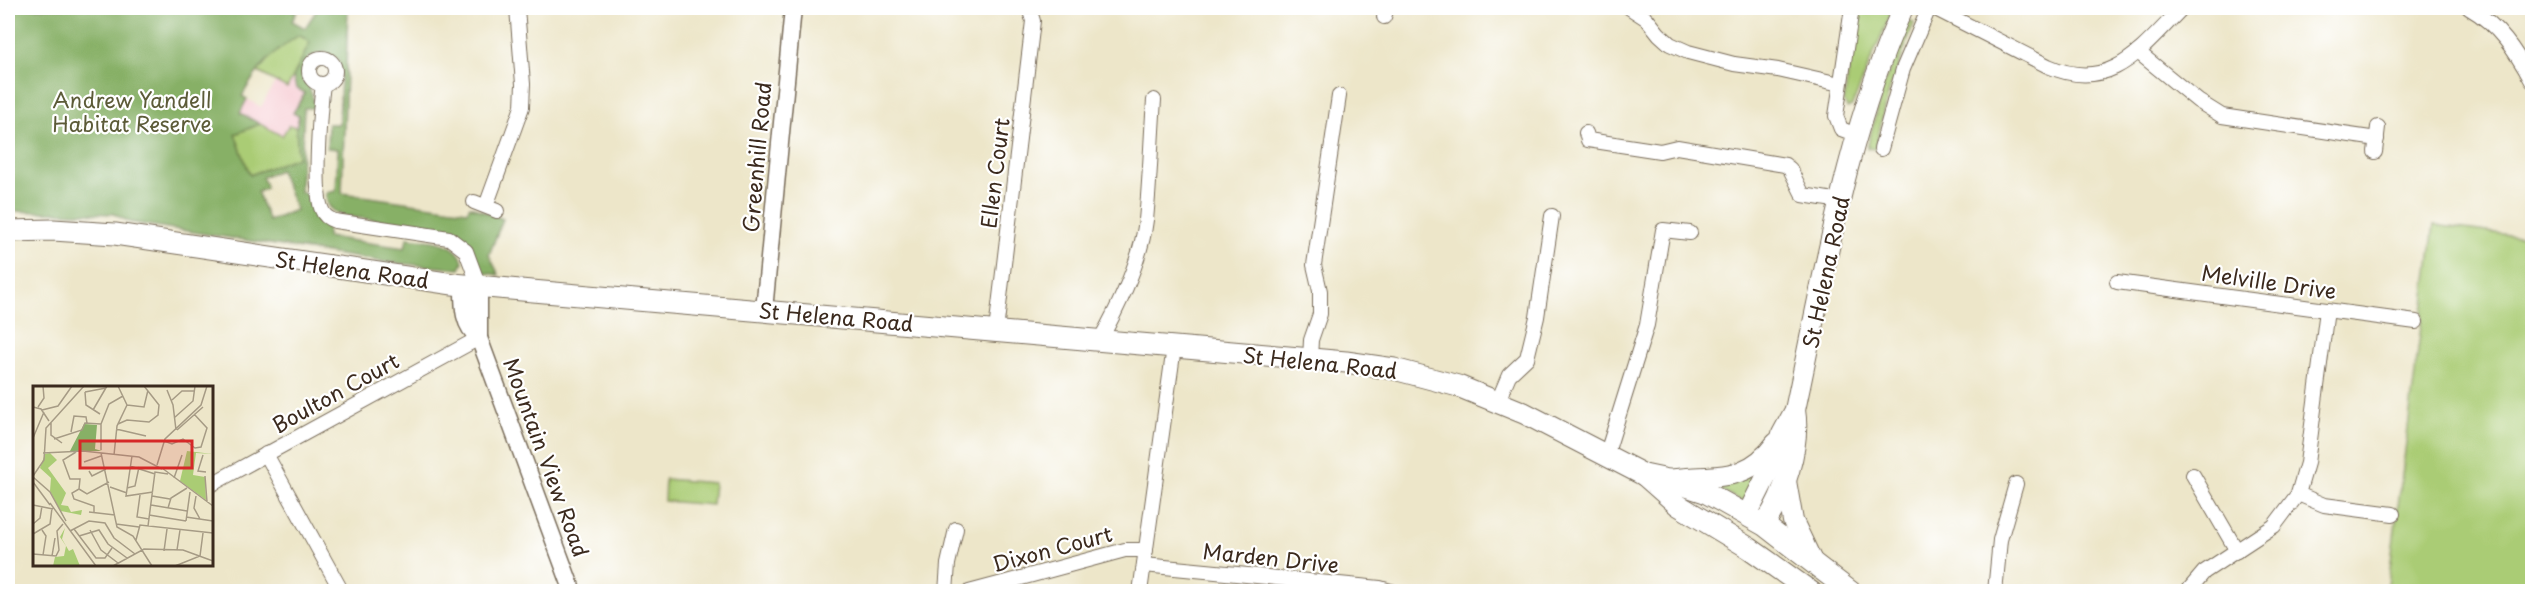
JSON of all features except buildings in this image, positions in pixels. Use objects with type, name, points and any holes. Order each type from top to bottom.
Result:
[{"type":"main road","name":"St Helena Road","points":[[8,231],[53,230],[127,236],[471,279],[764,310],[1310,359],[1394,369],[1429,376],[1498,401],[1644,476],[1670,500],[1741,543],[1756,520],[1782,434],[1795,410],[1840,201],[1857,135],[1873,84],[1903,8]]},
{"type":"main road","name":"St Helena Road","points":[[1756,520],[1776,506],[1786,479],[1797,431],[1795,410]]},
{"type":"main road","points":[[1668,480],[1737,475],[1752,468],[1765,457],[1782,434]]},
{"type":"main road","name":"St Helena Road","points":[[1644,476],[1668,480],[1705,492],[1756,520]]},
{"type":"main road","points":[[1786,479],[1793,521],[1811,559]]},
{"type":"main road","points":[[1756,520],[1851,591]]},
{"type":"main road","points":[[1741,543],[1811,591]]},
{"type":"street","points":[[486,206],[522,107],[523,84],[518,8]]},
{"type":"street","name":"Greenhill Road","points":[[764,310],[793,8]]},
{"type":"street","name":"Ellen Court","points":[[996,331],[1031,14],[1041,8]]},
{"type":"street","points":[[1630,8],[1647,19],[1670,44],[1688,51],[1734,64],[1778,70],[1840,84]]},
{"type":"street","points":[[1852,8],[1840,84],[1837,122],[1841,129],[1857,135]]},
{"type":"street","points":[[1881,149],[1903,69],[1929,8]]},
{"type":"street","points":[[1934,8],[2037,61],[2066,73],[2086,75],[2103,73],[2120,65],[2138,52],[2182,8]]},
{"type":"street","points":[[2469,8],[2485,18],[2506,38],[2532,81]]},
{"type":"street","points":[[2138,52],[2198,100],[2222,116],[2377,139]]},
{"type":"street","points":[[323,84],[318,185],[320,204],[324,213],[336,221],[449,238],[466,251],[471,279]]},
{"type":"street","points":[[1310,359],[1311,340],[1320,314],[1320,291],[1314,265],[1338,96]]},
{"type":"street","points":[[1100,340],[1115,313],[1136,258],[1145,221],[1154,100]]},
{"type":"street","points":[[1586,133],[1588,140],[1660,151],[1677,147],[1785,165],[1790,169],[1803,195],[1840,201]]},
{"type":"street","points":[[1498,401],[1509,375],[1527,358],[1537,317],[1552,216]]},
{"type":"street","points":[[1606,456],[1647,325],[1663,230],[1690,233]]},
{"type":"street","name":"Mountain View Road","points":[[471,279],[479,338],[573,591]]},
{"type":"street","name":"Melville Drive","points":[[2117,282],[2416,322]]},
{"type":"street","points":[[2187,591],[2204,572],[2274,526],[2298,494],[2307,464],[2327,310]]},
{"type":"street","name":"Boulton Court","points":[[213,483],[479,338]]},
{"type":"street","points":[[1140,591],[1174,347]]},
{"type":"street","points":[[266,454],[342,591]]},
{"type":"street","points":[[2193,476],[2237,551]]},
{"type":"street","points":[[1995,591],[2000,540],[2016,484]]},
{"type":"street","points":[[2298,494],[2324,505],[2393,514]]},
{"type":"street","points":[[946,591],[948,564],[956,529]]},
{"type":"street","name":"Dixon Court","points":[[969,591],[1125,550],[1146,550]]},
{"type":"street","name":"Marden Drive","points":[[1144,564],[1340,588],[1394,591]]},
{"type":"shaded area","points":[[278,49],[305,93],[294,113],[299,116],[296,127],[298,157],[259,123],[240,113],[247,99],[261,107],[275,82]]},
{"type":"green space","name":"Andrew Yandell Habitat Reserve","points":[[8,8],[289,8],[297,12],[292,21],[305,28],[318,8],[332,11],[333,8],[348,8],[342,193],[467,211],[470,206],[503,219],[489,255],[499,275],[485,273],[476,263],[467,244],[458,235],[438,228],[345,216],[331,208],[327,202],[326,193],[336,191],[338,149],[327,148],[328,124],[339,124],[341,75],[338,59],[324,52],[309,57],[305,64],[304,76],[312,93],[314,108],[304,108],[300,192],[311,195],[316,213],[328,225],[327,237],[405,248],[407,238],[440,242],[448,245],[460,255],[463,262],[460,269],[385,262],[129,222],[114,214],[8,211]],"holes":[[[299,35],[310,42],[293,77],[296,88],[305,93],[293,113],[299,116],[296,127],[298,157],[250,175],[235,134],[260,124],[240,113],[247,99],[242,96],[266,61]],[[280,170],[296,210],[269,221],[257,192],[267,188],[262,177]]]},
{"type":"green space","points":[[1858,8],[1893,8],[1852,106],[1847,108],[1844,102]]},
{"type":"green space","points":[[1909,20],[1914,23],[1889,91],[1875,149],[1867,148],[1883,87]]},
{"type":"green space","points":[[299,35],[311,42],[287,88],[256,71],[278,49]]},
{"type":"green space","points":[[260,124],[282,136],[289,125],[296,127],[298,157],[250,175],[235,134]]},
{"type":"green space","points":[[2434,225],[2532,238],[2532,591],[2387,592]]},
{"type":"green space","points":[[1755,471],[1760,476],[1743,502],[1703,481]]},
{"type":"green space","points":[[665,479],[714,483],[712,505],[664,501]]}]
